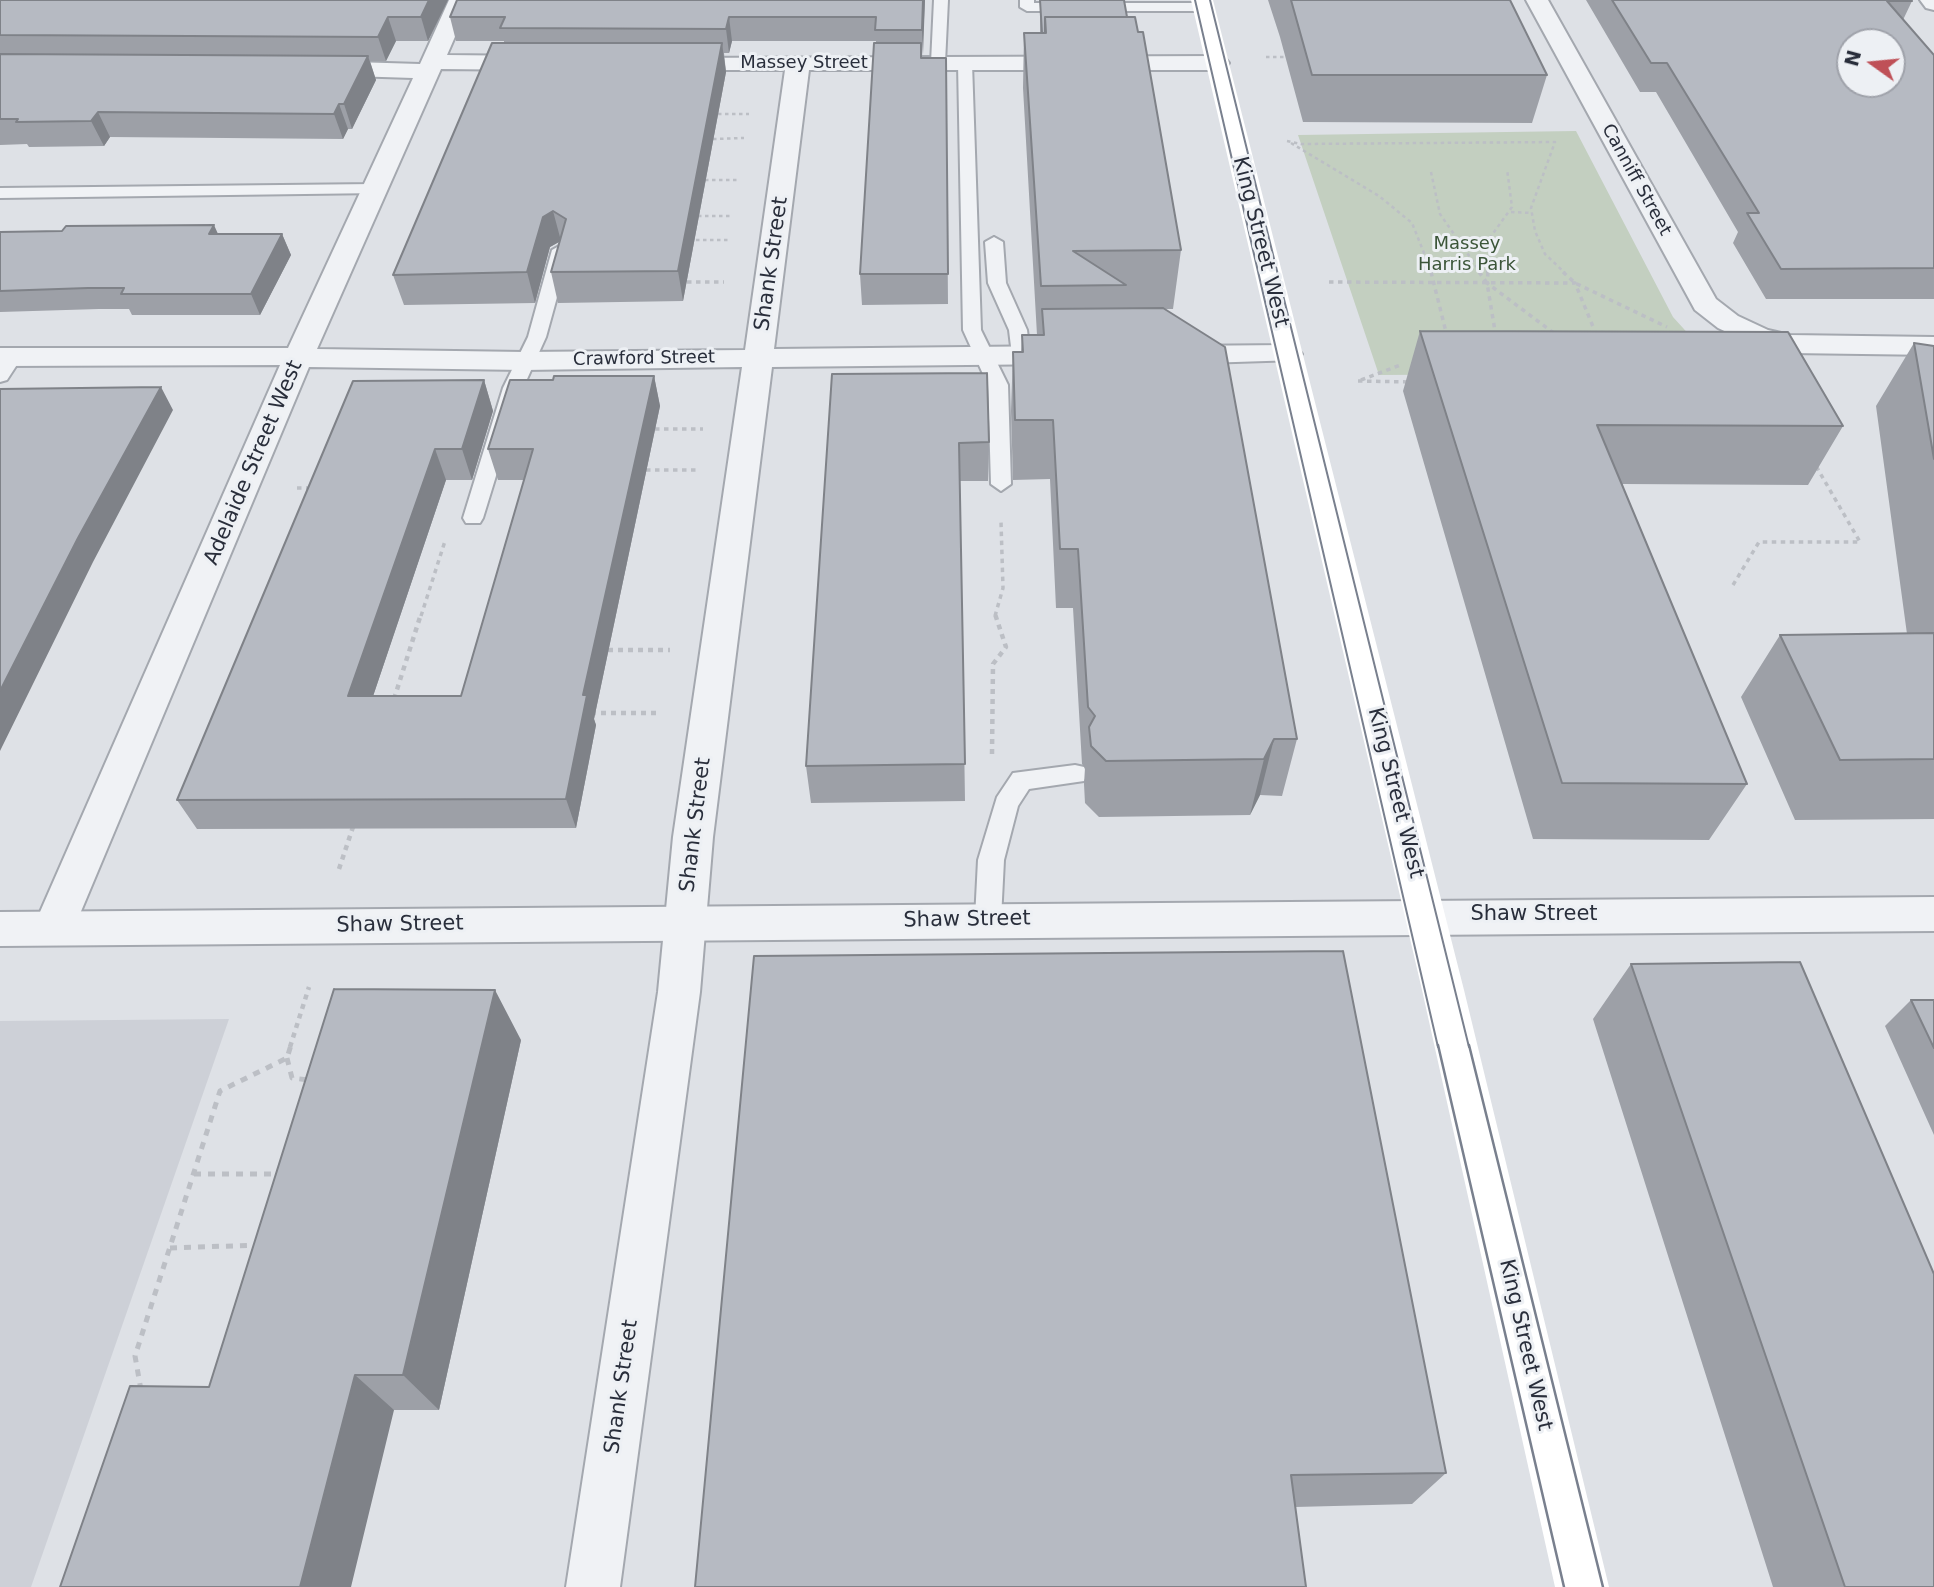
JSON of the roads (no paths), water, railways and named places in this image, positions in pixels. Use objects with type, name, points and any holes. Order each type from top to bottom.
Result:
[{"type":"main road","name":"King Street West","points":[[1203,4],[1425,916],[1582,1587]]},
{"type":"street","name":"Adelaide Street West","points":[[54,929],[299,357],[460,0]]},
{"type":"street","name":"Canniff Street","points":[[1537,0],[1705,304],[1728,321],[1758,336],[1822,346],[1934,346]]},
{"type":"street","points":[[301,68],[561,63]]},
{"type":"street","name":"Massey Street","points":[[645,63],[1217,63]]},
{"type":"street","name":"Shank Street","points":[[593,1587],[676,1017],[693,837],[798,64]]},
{"type":"street","points":[[1140,355],[1287,354]]},
{"type":"street","name":"Crawford Street","points":[[4,363],[299,357],[524,361],[1087,355]]},
{"type":"street","name":"Shaw Street","points":[[0,929],[988,919],[1934,914]]},
{"type":"lane","points":[[938,63],[941,0]]},
{"type":"lane","points":[[1027,0],[1027,7],[1203,4]]},
{"type":"lane","points":[[965,63],[972,330],[998,384],[1000,484]]},
{"type":"lane","points":[[0,193],[375,189]]},
{"type":"lane","points":[[994,242],[997,283],[1018,330],[1021,355]]},
{"type":"lane","points":[[473,518],[524,361],[537,337],[562,247]]},
{"type":"lane","points":[[988,919],[990,860],[1006,804],[1021,780],[1075,774]]},
{"type":"tram line","points":[[1195,0],[1438,1047]]},
{"type":"tram line","points":[[1210,0],[1469,1047]]},
{"type":"tram line","points":[[1438,1045],[1564,1587]]},
{"type":"tram line","points":[[1469,1045],[1603,1587]]},
{"type":"park label","name":"Massey Harris Park","points":[[1467,254]]}]
